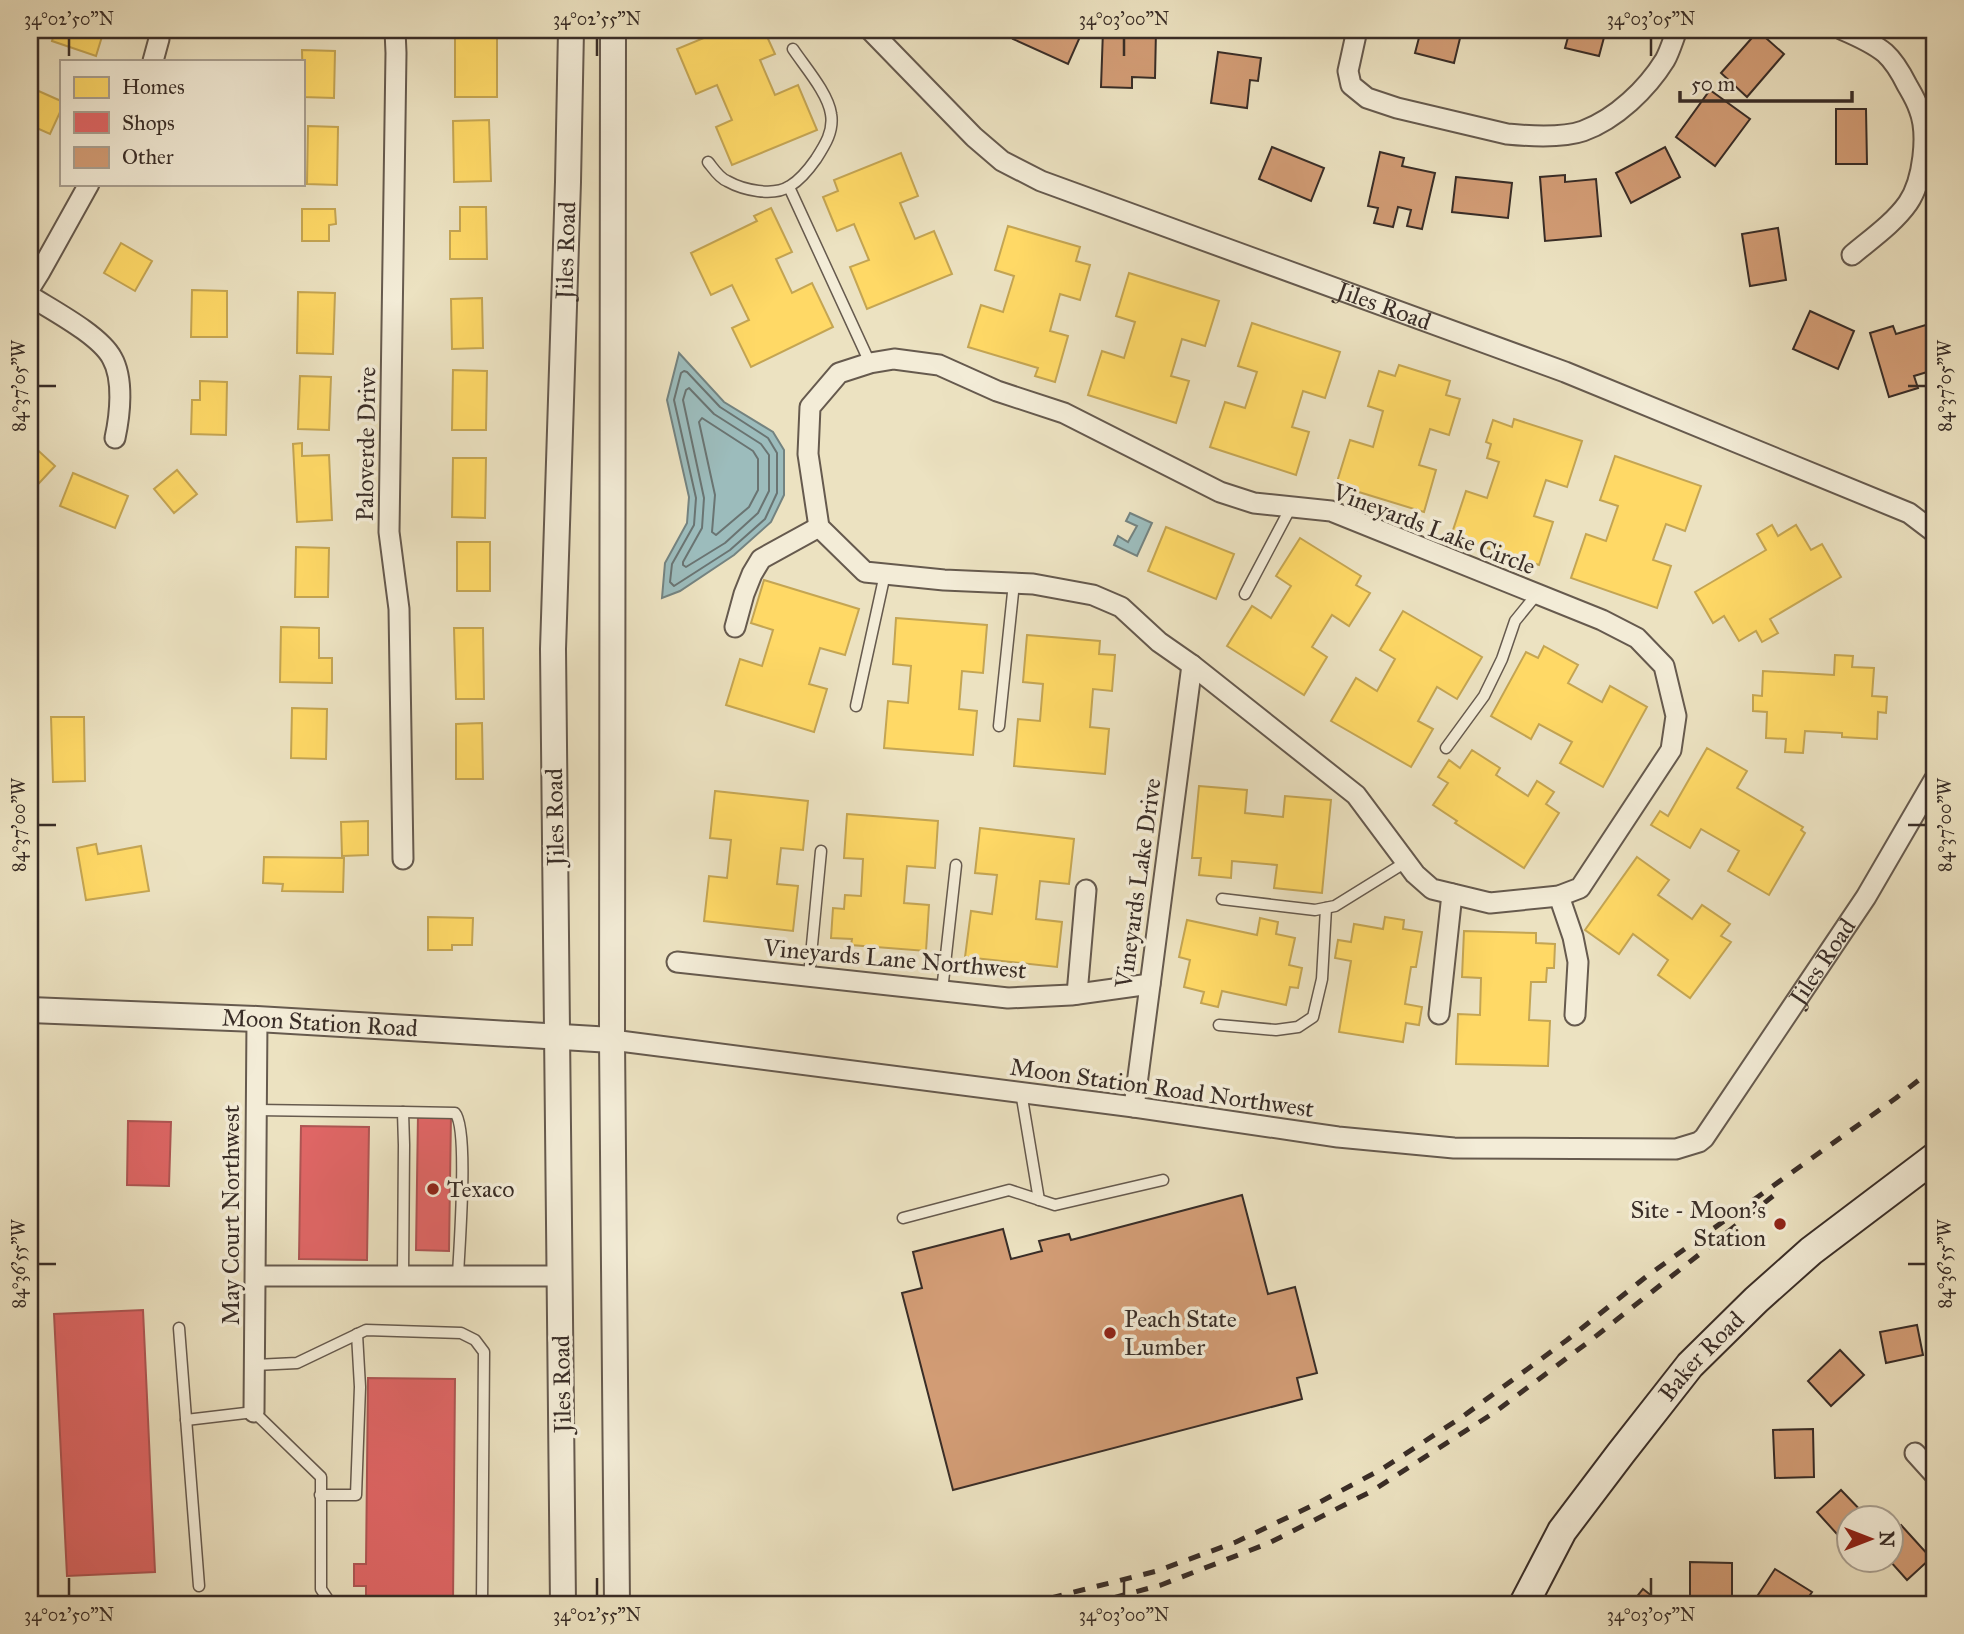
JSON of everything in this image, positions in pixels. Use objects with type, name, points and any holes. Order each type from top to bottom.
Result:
[{"type":"main road","name":"Baker Road","points":[[1524,1604],[1562,1531],[1690,1365],[1811,1251],[1934,1158]]},
{"type":"street","points":[[153,60],[159,30]]},
{"type":"street","name":"Paloverde Drive","points":[[394,30],[396,53],[389,532],[399,609],[402,859]]},
{"type":"street","name":"Jiles Road","points":[[564,1604],[553,649],[568,182],[570,30]]},
{"type":"street","name":"Jiles Road","points":[[613,30],[612,1040],[617,1604]]},
{"type":"street","name":"Jiles Road","points":[[870,30],[974,137],[1002,161],[1041,181],[1566,372],[1909,513],[1934,532]]},
{"type":"street","points":[[1357,30],[1348,71],[1351,85],[1367,98],[1397,108],[1507,134],[1547,135],[1582,132],[1633,99],[1666,58],[1678,30]]},
{"type":"street","points":[[1843,30],[1866,40],[1886,54],[1899,70],[1920,110],[1923,130],[1923,153],[1915,191],[1895,218],[1852,255]]},
{"type":"street","points":[[30,288],[88,186]]},
{"type":"street","points":[[30,296],[94,338],[111,356],[118,374],[120,417],[115,438]]},
{"type":"street","name":"Vineyards Lake Circle","points":[[894,359],[939,365],[997,391],[1064,413],[1220,492],[1254,503],[1331,511],[1602,620],[1637,638],[1664,666],[1676,716],[1671,750],[1580,888],[1559,896],[1490,903],[1432,889],[1415,874],[1356,795],[1159,642],[1121,607],[1093,595],[1033,584],[944,580],[865,572],[818,527],[808,454],[810,407],[839,373],[870,363],[894,359]]},
{"type":"street","points":[[735,627],[744,594],[761,559],[818,527]]},
{"type":"street","name":"Vineyards Lake Drive","points":[[1134,1107],[1192,665]]},
{"type":"street","name":"Jiles Road","points":[[1704,1138],[1866,897],[1934,780]]},
{"type":"street","points":[[1077,994],[1086,890]]},
{"type":"street","points":[[1440,1014],[1452,894]]},
{"type":"street","points":[[1559,896],[1573,937],[1578,962],[1575,1015]]},
{"type":"street","name":"Vineyards Lane Northwest","points":[[677,962],[1008,998],[1077,994],[1150,984]]},
{"type":"street","name":"Moon Station Road","points":[[30,1010],[257,1019],[612,1040]]},
{"type":"street","name":"May Court Northwest","points":[[254,1412],[257,1019]]},
{"type":"street","name":"Moon Station Road Northwest","points":[[612,1040],[1134,1107],[1338,1137],[1454,1148],[1676,1149],[1704,1138]]},
{"type":"street","points":[[256,1276],[561,1276]]},
{"type":"street","points":[[1915,1453],[1934,1474]]},
{"type":"lane","points":[[708,162],[724,181],[749,189],[773,191],[789,187],[808,170],[832,130],[831,113],[827,99],[793,50]]},
{"type":"lane","points":[[789,187],[870,363]]},
{"type":"lane","points":[[1245,593],[1292,507]]},
{"type":"lane","points":[[856,706],[885,574]]},
{"type":"lane","points":[[999,726],[1014,583]]},
{"type":"lane","points":[[1446,748],[1484,696],[1502,659],[1515,621],[1537,594]]},
{"type":"lane","points":[[809,976],[821,851]]},
{"type":"lane","points":[[1222,899],[1315,910],[1326,908],[1335,906],[1406,862]]},
{"type":"lane","points":[[942,991],[956,864]]},
{"type":"lane","points":[[1219,1025],[1276,1030],[1297,1027],[1313,1017],[1322,979],[1326,908]]},
{"type":"lane","points":[[1021,1092],[1040,1200]]},
{"type":"lane","points":[[256,1110],[455,1113],[459,1118],[463,1140],[458,1276]]},
{"type":"lane","points":[[402,1112],[403,1276]]},
{"type":"lane","points":[[903,1218],[1009,1190],[1055,1205],[1163,1180]]},
{"type":"lane","points":[[179,1328],[199,1586]]},
{"type":"lane","points":[[255,1365],[298,1363],[366,1330],[461,1333],[475,1340],[484,1352],[482,1604]]},
{"type":"lane","points":[[320,1495],[356,1495],[360,1387],[357,1334]]},
{"type":"lane","points":[[186,1420],[254,1412],[321,1477],[321,1589],[331,1604]]},
{"type":"water","points":[[679,353],[724,402],[773,432],[784,450],[784,495],[771,522],[734,555],[680,591],[662,598],[665,563],[687,523],[689,497],[667,400]]},
{"type":"water","points":[[1130,513],[1152,523],[1137,556],[1114,545],[1118,536],[1128,542],[1137,526],[1126,521]]},
{"type":"building: Homes","points":[[55,30],[104,30],[96,56],[52,41]]},
{"type":"building: Homes","points":[[723,30],[764,30],[775,54],[760,60],[775,95],[798,85],[817,130],[732,165],[716,127],[732,120],[717,85],[696,94],[677,49]]},
{"type":"building: Homes","points":[[497,34],[497,97],[455,97],[455,35]]},
{"type":"building: Homes","points":[[302,50],[335,51],[334,98],[304,97]]},
{"type":"building: Homes","points":[[34,89],[60,101],[60,112],[50,134],[30,125],[30,99]]},
{"type":"building: Homes","points":[[489,120],[491,181],[454,182],[453,121]]},
{"type":"building: Homes","points":[[308,126],[338,127],[337,185],[307,184]]},
{"type":"building: Homes","points":[[901,153],[918,196],[900,203],[915,239],[934,231],[952,274],[867,309],[850,267],[869,260],[854,224],[837,231],[823,197],[838,191],[834,180]]},
{"type":"building: Homes","points":[[460,207],[486,207],[487,259],[450,259],[450,231],[460,231]]},
{"type":"building: Homes","points":[[771,208],[792,252],[776,259],[792,293],[812,283],[833,327],[751,367],[732,328],[749,320],[732,285],[711,295],[691,253],[757,221],[754,216]]},
{"type":"building: Homes","points":[[302,209],[335,209],[336,224],[329,225],[329,241],[302,241]]},
{"type":"building: Homes","points":[[1008,226],[1080,247],[1076,261],[1090,265],[1080,300],[1060,294],[1050,331],[1068,336],[1055,382],[1035,376],[1038,368],[968,347],[981,305],[1003,312],[1014,276],[995,270]]},
{"type":"building: Homes","points":[[121,243],[152,261],[135,291],[104,273]]},
{"type":"building: Homes","points":[[1129,273],[1219,301],[1205,346],[1182,339],[1171,376],[1189,381],[1176,423],[1088,395],[1102,351],[1124,358],[1135,322],[1116,316]]},
{"type":"building: Homes","points":[[192,290],[227,291],[227,337],[191,337]]},
{"type":"building: Homes","points":[[298,292],[335,293],[333,354],[297,353]]},
{"type":"building: Homes","points":[[482,298],[483,348],[452,349],[451,299]]},
{"type":"building: Homes","points":[[1252,323],[1340,352],[1325,398],[1303,391],[1292,427],[1309,432],[1296,475],[1210,447],[1225,402],[1245,408],[1257,372],[1238,366]]},
{"type":"building: Homes","points":[[1399,365],[1450,381],[1446,395],[1460,399],[1449,435],[1430,429],[1419,465],[1436,470],[1424,512],[1336,485],[1350,440],[1373,447],[1383,411],[1368,406],[1379,371],[1395,376]]},
{"type":"building: Homes","points":[[453,370],[487,371],[486,430],[452,430]]},
{"type":"building: Homes","points":[[300,376],[331,377],[329,430],[298,429]]},
{"type":"building: Homes","points":[[200,381],[227,382],[226,435],[191,434],[192,400],[200,400]]},
{"type":"building: Homes","points":[[1514,419],[1582,441],[1567,487],[1546,480],[1534,516],[1553,522],[1539,565],[1451,536],[1466,491],[1487,498],[1499,462],[1487,458],[1491,444],[1486,442],[1493,420],[1512,427]]},
{"type":"building: Homes","points":[[30,443],[55,466],[30,493]]},
{"type":"building: Homes","points":[[302,443],[302,456],[329,455],[332,520],[297,522],[293,444]]},
{"type":"building: Homes","points":[[1615,456],[1701,486],[1685,531],[1666,524],[1653,560],[1671,566],[1657,608],[1571,578],[1586,534],[1606,541],[1618,506],[1600,500]]},
{"type":"building: Homes","points":[[453,458],[486,458],[485,518],[452,517]]},
{"type":"building: Homes","points":[[177,470],[197,494],[174,513],[154,489]]},
{"type":"building: Homes","points":[[73,473],[128,496],[115,528],[60,506]]},
{"type":"building: Homes","points":[[1772,525],[1778,536],[1796,525],[1811,550],[1822,544],[1841,577],[1770,619],[1778,633],[1762,642],[1756,631],[1739,641],[1724,616],[1713,623],[1695,592],[1766,550],[1757,534]]},
{"type":"building: Homes","points":[[1166,527],[1234,554],[1216,599],[1148,571]]},
{"type":"building: Homes","points":[[1300,538],[1361,576],[1356,585],[1370,593],[1349,626],[1332,615],[1312,647],[1327,657],[1304,695],[1227,646],[1252,606],[1271,618],[1291,586],[1276,576]]},
{"type":"building: Homes","points":[[457,542],[490,542],[490,591],[457,591]]},
{"type":"building: Homes","points":[[296,547],[329,548],[328,597],[295,597]]},
{"type":"building: Homes","points":[[764,580],[859,609],[845,655],[820,648],[809,684],[827,689],[814,732],[726,705],[740,659],[762,666],[773,630],[751,623]]},
{"type":"building: Homes","points":[[1403,611],[1482,657],[1457,699],[1437,687],[1418,721],[1433,729],[1411,767],[1331,721],[1356,678],[1377,691],[1395,659],[1380,650]]},
{"type":"building: Homes","points":[[896,618],[987,625],[983,673],[962,671],[959,709],[977,711],[973,755],[884,748],[888,701],[908,703],[911,666],[893,664]]},
{"type":"building: Homes","points":[[281,627],[319,628],[319,658],[332,658],[332,683],[280,682]]},
{"type":"building: Homes","points":[[454,628],[483,628],[484,699],[456,699]]},
{"type":"building: Homes","points":[[1027,635],[1100,641],[1099,654],[1115,655],[1112,691],[1093,689],[1090,727],[1109,729],[1105,774],[1014,766],[1018,719],[1040,721],[1043,684],[1023,682]]},
{"type":"building: Homes","points":[[1544,646],[1578,665],[1568,683],[1602,702],[1610,686],[1647,707],[1603,787],[1560,763],[1572,742],[1539,724],[1531,739],[1491,716],[1526,652],[1538,658]]},
{"type":"building: Homes","points":[[1835,655],[1853,656],[1852,667],[1874,668],[1872,696],[1887,697],[1886,713],[1878,712],[1877,739],[1805,731],[1803,753],[1785,752],[1786,739],[1766,738],[1767,712],[1753,711],[1753,695],[1762,696],[1763,671],[1834,675]]},
{"type":"building: Homes","points":[[292,708],[327,709],[326,759],[291,758]]},
{"type":"building: Homes","points":[[51,717],[84,717],[85,781],[53,782]]},
{"type":"building: Homes","points":[[482,723],[483,779],[456,779],[456,724]]},
{"type":"building: Homes","points":[[1707,748],[1747,771],[1737,788],[1803,827],[1801,830],[1805,833],[1769,895],[1728,871],[1739,851],[1701,829],[1690,848],[1651,825],[1660,811],[1668,816]]},
{"type":"building: Homes","points":[[1472,750],[1500,768],[1496,775],[1528,796],[1537,781],[1554,792],[1546,804],[1559,813],[1524,868],[1455,823],[1457,821],[1433,805],[1448,783],[1438,777],[1449,760],[1460,768]]},
{"type":"building: Homes","points":[[1199,786],[1247,790],[1245,813],[1283,817],[1285,796],[1331,800],[1322,893],[1274,888],[1277,865],[1232,861],[1231,878],[1199,875],[1201,858],[1192,858]]},
{"type":"building: Homes","points":[[715,791],[808,801],[803,850],[781,848],[777,884],[798,886],[793,931],[704,921],[709,876],[727,878],[731,840],[710,838]]},
{"type":"building: Homes","points":[[847,814],[938,821],[935,868],[907,866],[904,903],[929,905],[926,951],[851,945],[852,939],[831,938],[833,908],[844,909],[845,895],[861,896],[863,859],[844,858]]},
{"type":"building: Homes","points":[[368,821],[368,855],[342,856],[341,822]]},
{"type":"building: Homes","points":[[980,828],[1074,839],[1069,884],[1040,881],[1036,919],[1062,922],[1057,967],[965,957],[971,911],[992,914],[997,875],[975,873]]},
{"type":"building: Homes","points":[[96,844],[98,854],[141,846],[149,891],[86,900],[77,848]]},
{"type":"building: Homes","points":[[264,857],[344,858],[343,892],[282,891],[283,884],[263,883]]},
{"type":"building: Homes","points":[[1637,857],[1669,880],[1658,895],[1692,919],[1702,905],[1730,924],[1721,936],[1731,942],[1690,998],[1658,975],[1668,960],[1633,934],[1619,954],[1585,930]]},
{"type":"building: Homes","points":[[428,917],[473,918],[472,945],[452,945],[452,950],[428,950]]},
{"type":"building: Homes","points":[[1385,917],[1404,920],[1403,929],[1422,932],[1416,967],[1411,967],[1405,1004],[1422,1007],[1419,1025],[1406,1023],[1403,1042],[1339,1032],[1351,961],[1335,958],[1338,940],[1351,942],[1354,924],[1383,929]]},
{"type":"building: Homes","points":[[1260,918],[1278,922],[1276,934],[1295,938],[1289,965],[1302,968],[1298,988],[1290,987],[1286,1005],[1222,991],[1218,1007],[1201,1003],[1204,992],[1184,987],[1190,960],[1179,957],[1187,920],[1257,935]]},
{"type":"building: Homes","points":[[1464,931],[1536,933],[1536,943],[1555,944],[1554,968],[1547,968],[1546,982],[1531,982],[1529,1020],[1550,1021],[1548,1066],[1456,1064],[1458,1014],[1480,1015],[1481,978],[1462,977]]},
{"type":"building: Shops","points":[[418,1114],[451,1114],[449,1251],[416,1250]]},
{"type":"building: Shops","points":[[128,1121],[171,1122],[169,1186],[127,1185]]},
{"type":"building: Shops","points":[[301,1126],[369,1127],[367,1260],[299,1259]]},
{"type":"building: Shops","points":[[143,1310],[155,1572],[67,1576],[54,1314]]},
{"type":"building: Shops","points":[[368,1378],[455,1379],[453,1604],[366,1604],[366,1586],[354,1586],[354,1564],[366,1564]]},
{"type":"building: Other","points":[[1017,30],[1083,30],[1068,64],[1013,39]]},
{"type":"building: Other","points":[[1103,30],[1156,30],[1155,78],[1132,77],[1132,88],[1101,87]]},
{"type":"building: Other","points":[[1421,30],[1462,30],[1454,63],[1415,53]]},
{"type":"building: Other","points":[[1570,30],[1606,30],[1599,56],[1565,48]]},
{"type":"building: Other","points":[[1758,31],[1784,54],[1747,97],[1721,73]]},
{"type":"building: Other","points":[[1218,52],[1261,58],[1258,81],[1250,80],[1247,108],[1211,103]]},
{"type":"building: Other","points":[[1710,90],[1750,119],[1715,166],[1676,137]]},
{"type":"building: Other","points":[[1836,109],[1866,109],[1867,164],[1836,164]]},
{"type":"building: Other","points":[[1272,147],[1324,168],[1311,201],[1259,179]]},
{"type":"building: Other","points":[[1665,147],[1680,177],[1631,203],[1616,173]]},
{"type":"building: Other","points":[[1380,152],[1404,158],[1402,166],[1435,173],[1422,229],[1407,226],[1411,210],[1398,207],[1393,227],[1374,223],[1378,208],[1368,206]]},
{"type":"building: Other","points":[[1565,175],[1565,182],[1596,179],[1601,236],[1545,241],[1540,177]]},
{"type":"building: Other","points":[[1456,177],[1512,183],[1508,218],[1452,212]]},
{"type":"building: Other","points":[[1778,228],[1786,280],[1750,286],[1742,234]]},
{"type":"building: Other","points":[[1810,311],[1854,331],[1838,369],[1793,349]]},
{"type":"building: Other","points":[[1929,324],[1934,343],[1934,370],[1914,376],[1918,388],[1889,397],[1870,333],[1893,326],[1896,334]]},
{"type":"building: Other","name":"Peach State Lumber","points":[[1242,1195],[1268,1294],[1295,1287],[1317,1373],[1297,1378],[1302,1399],[953,1490],[902,1293],[922,1288],[913,1252],[1003,1229],[1011,1259],[1042,1251],[1039,1241],[1069,1234],[1071,1240]]},
{"type":"building: Other","points":[[1917,1325],[1923,1355],[1886,1363],[1880,1332]]},
{"type":"building: Other","points":[[1840,1350],[1864,1375],[1831,1406],[1808,1381]]},
{"type":"building: Other","points":[[1813,1429],[1814,1477],[1775,1478],[1773,1430]]},
{"type":"building: Other","points":[[1841,1490],[1854,1504],[1834,1504],[1834,1531],[1817,1512]]},
{"type":"building: Other","points":[[1904,1528],[1931,1558],[1907,1580],[1902,1574],[1904,1574]]},
{"type":"building: Other","points":[[1690,1562],[1732,1563],[1732,1598],[1690,1597]]},
{"type":"building: Other","points":[[1775,1569],[1812,1592],[1804,1604],[1765,1604],[1756,1598]]},
{"type":"building: Other","points":[[1643,1589],[1662,1604],[1631,1604]]},
{"type":"railway","points":[[1027,1604],[1157,1571],[1236,1542],[1382,1469],[1462,1417],[1567,1340],[1647,1276],[1934,1068]]},
{"type":"railway","points":[[1090,1604],[1161,1585],[1269,1543],[1372,1491],[1495,1412],[1773,1196]]},
{"type":"place","name":"Texaco","points":[[433,1189]]},
{"type":"place","name":"Site - Moon's Station","points":[[1780,1224]]},
{"type":"place","name":"Peach State Lumber","points":[[1110,1333]]}]
